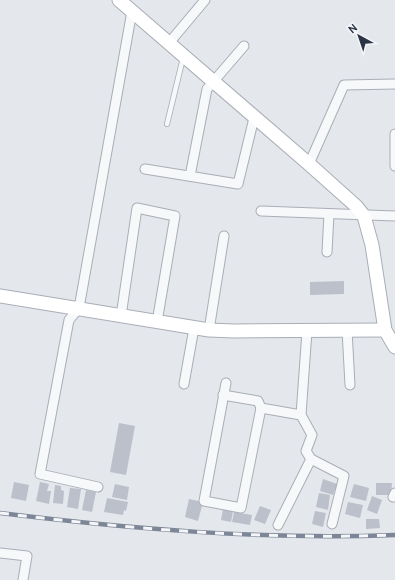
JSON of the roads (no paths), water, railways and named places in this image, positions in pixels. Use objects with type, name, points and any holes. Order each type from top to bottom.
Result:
[{"type":"street","points":[[120,0],[212,82],[309,164],[356,206],[364,216],[372,245],[385,330],[395,347]]},
{"type":"street","points":[[169,43],[205,0]]},
{"type":"street","points":[[98,487],[40,474],[69,320],[79,308],[132,11]]},
{"type":"street","points":[[190,176],[207,89],[244,46]]},
{"type":"street","points":[[309,164],[344,85],[395,84]]},
{"type":"street","points":[[145,169],[238,184],[254,118]]},
{"type":"street","points":[[395,134],[395,166]]},
{"type":"street","points":[[121,316],[137,208],[175,216],[157,322]]},
{"type":"street","points":[[261,211],[395,216]]},
{"type":"street","points":[[327,252],[329,214]]},
{"type":"street","points":[[209,330],[224,236]]},
{"type":"street","points":[[0,296],[209,330],[385,330]]},
{"type":"street","points":[[184,384],[194,328]]},
{"type":"street","points":[[307,330],[301,415],[312,435],[306,451],[311,459],[344,476],[332,524]]},
{"type":"street","points":[[347,330],[350,385]]},
{"type":"street","points":[[223,395],[258,401],[260,408],[241,508],[204,501],[223,395],[226,382]]},
{"type":"street","points":[[260,408],[301,415]]},
{"type":"street","points":[[278,525],[311,459]]},
{"type":"street","points":[[395,493],[393,497],[395,497]]},
{"type":"street","points":[[0,553],[27,556],[23,580]]},
{"type":"lane","points":[[167,124],[184,56]]},
{"type":"railway","points":[[0,513],[98,524],[197,532],[296,536],[395,535]]}]
